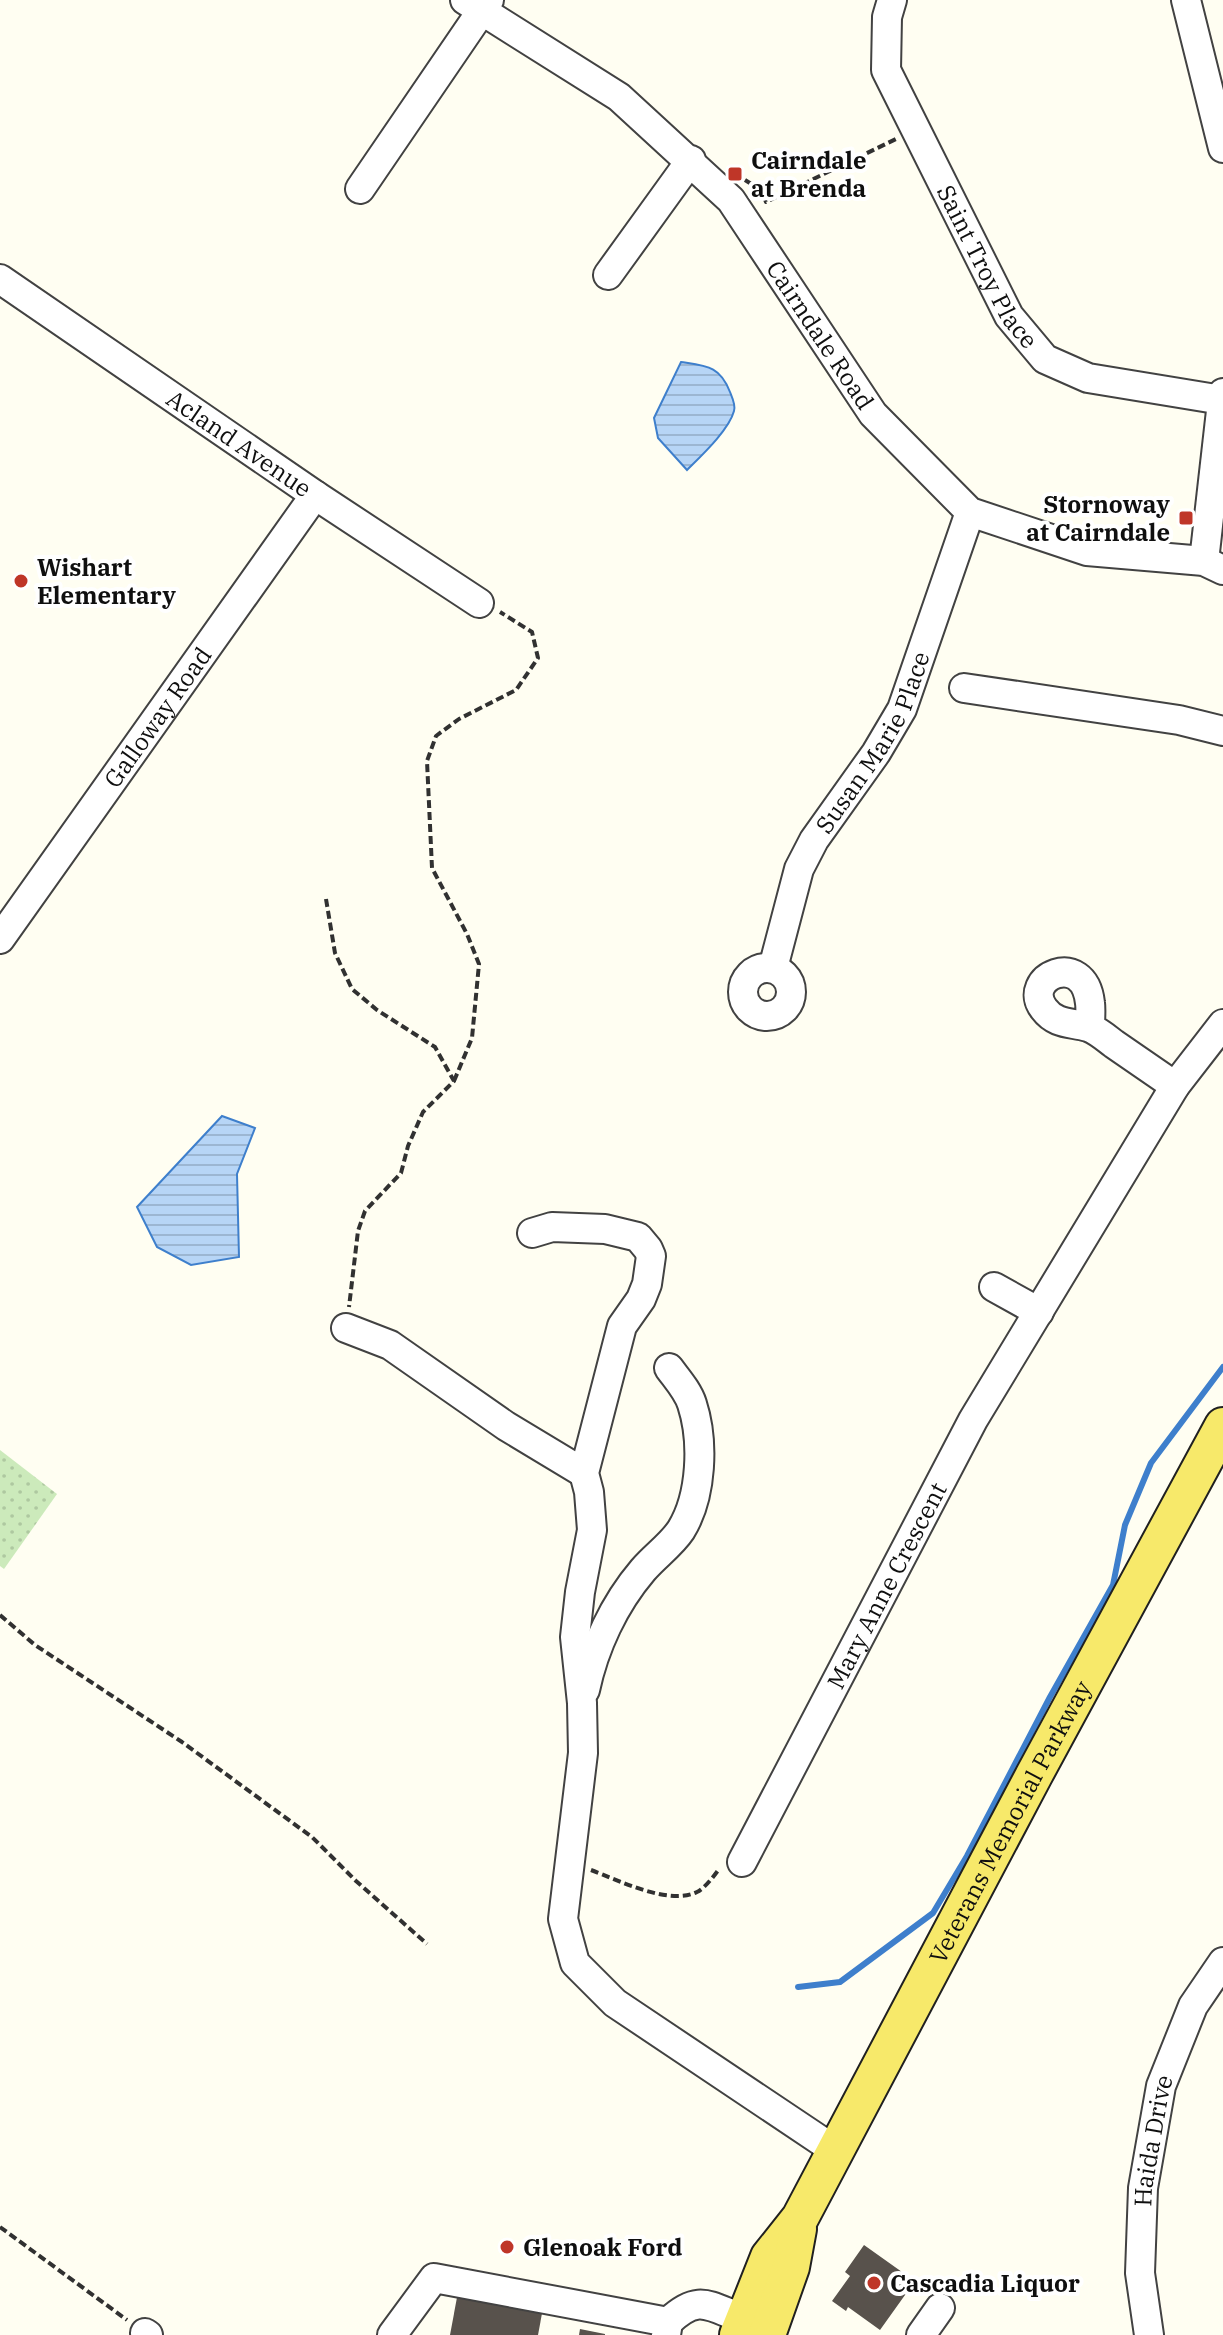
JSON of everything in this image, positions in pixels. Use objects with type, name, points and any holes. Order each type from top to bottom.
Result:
[{"type":"main road","name":"Veterans Memorial Parkway","points":[[763,2330],[791,2267],[800,2218],[1223,1426]]},
{"type":"street","name":"Saint Troy Place","points":[[892,0],[887,17],[886,70],[1009,316],[1045,359],[1088,378],[1222,400]]},
{"type":"street","points":[[1186,0],[1223,148]]},
{"type":"street","points":[[360,189],[479,3]]},
{"type":"street","name":"Cairndale Road","points":[[479,3],[619,97],[731,200],[873,414],[970,512],[1087,551],[1214,566]]},
{"type":"street","points":[[608,275],[691,160]]},
{"type":"street","name":"Acland Avenue","points":[[0,279],[315,495],[479,603]]},
{"type":"street","points":[[1214,566],[1223,393]]},
{"type":"street","name":"Galloway Road","points":[[0,939],[315,495]]},
{"type":"street","name":"Susan Marie Place","points":[[773,968],[796,881],[814,840],[876,753],[902,709],[970,512]]},
{"type":"street","points":[[964,688],[1179,720],[1223,731]]},
{"type":"street","name":"Mary Anne Crescent","points":[[742,1862],[973,1420],[1175,1086],[1223,1024]]},
{"type":"street","points":[[1090,1027],[1175,1086]]},
{"type":"street","points":[[532,1233],[552,1227],[605,1229],[638,1237],[651,1256],[647,1284],[641,1299],[622,1326],[584,1473],[592,1530],[576,1626],[575,1659],[582,1703],[583,1753],[563,1919],[575,1963],[615,2003],[836,2151]]},
{"type":"street","points":[[994,1287],[1039,1312]]},
{"type":"street","points":[[346,1328],[390,1345],[506,1426],[584,1473]]},
{"type":"street","points":[[582,1703],[588,1674],[610,1620],[640,1573],[677,1536],[691,1507],[698,1462],[695,1420],[691,1401],[669,1368]]},
{"type":"street","name":"Haida Drive","points":[[1149,2335],[1140,2273],[1143,2188],[1161,2086],[1193,2006],[1223,1962]]},
{"type":"street","points":[[392,2335],[434,2278],[667,2328],[685,2306],[695,2303],[763,2330]]},
{"type":"street","points":[[921,2335],[940,2308]]},
{"type":"path","points":[[761,190],[766,202],[916,129]]},
{"type":"path","points":[[346,1328],[361,1221],[371,1203],[401,1173],[408,1146],[423,1112],[454,1081],[472,1038],[479,964],[467,934],[432,868],[427,761],[436,736],[459,719],[516,690],[538,658],[532,632],[490,606],[479,603]]},
{"type":"path","points":[[326,899],[335,953],[352,989],[377,1010],[435,1047],[454,1081]]},
{"type":"path","points":[[0,1615],[35,1645],[182,1742],[312,1837],[427,1944]]},
{"type":"path","points":[[570,1863],[650,1892],[675,1896],[697,1892],[714,1877],[726,1860],[742,1862]]},
{"type":"path","points":[[0,2227],[147,2334]]},
{"type":"green space","points":[[0,1450],[57,1494],[4,1569],[0,1566]]},
{"type":"water","points":[[681,362],[705,366],[717,372],[726,383],[734,406],[721,434],[687,470],[658,438],[654,418]]},
{"type":"water","points":[[222,1116],[255,1128],[237,1174],[239,1257],[191,1265],[157,1247],[137,1207]]},
{"type":"building","name":"Cascadia Liquor","points":[[864,2245],[902,2272],[898,2279],[910,2288],[880,2330],[848,2307],[846,2311],[832,2301],[850,2276],[845,2272]]},
{"type":"building","points":[[458,2292],[543,2308],[538,2335],[450,2335]]},
{"type":"building","points":[[580,2329],[605,2334],[605,2335],[579,2335]]},
{"type":"waterway","points":[[798,1987],[840,1982],[933,1913],[1113,1585],[1125,1525],[1151,1463],[1223,1367]]},
{"type":"place","name":"Cairndale at Brenda","points":[[735,174]]},
{"type":"place","name":"Stornoway at Cairndale","points":[[1186,518]]},
{"type":"place","name":"Wishart Elementary","points":[[21,581]]},
{"type":"place","name":"Glenoak Ford","points":[[507,2247]]},
{"type":"place","name":"Cascadia Liquor","points":[[874,2283]]}]
